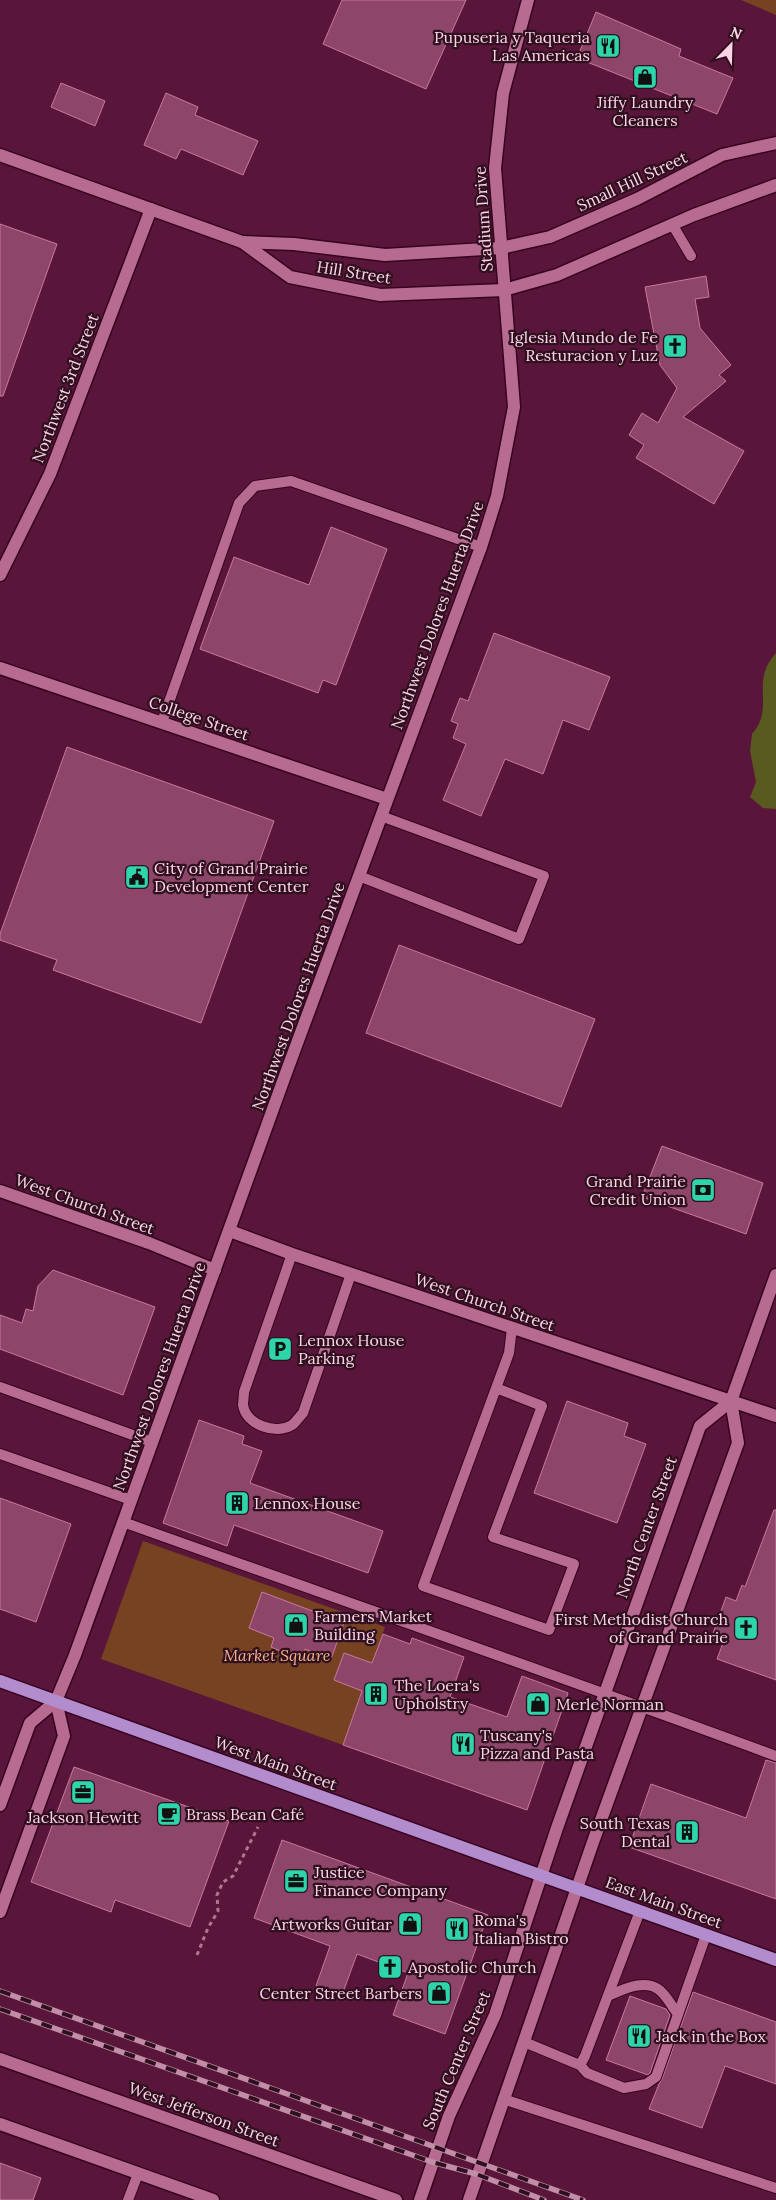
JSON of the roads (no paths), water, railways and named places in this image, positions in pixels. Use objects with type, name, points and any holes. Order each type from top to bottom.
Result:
[{"type":"main road","name":"West Main Street","points":[[0,1681],[541,1875]]},
{"type":"main road","name":"East Main Street","points":[[541,1875],[776,1960]]},
{"type":"street","name":"Stadium Drive","points":[[504,290],[494,168],[503,93],[528,0]]},
{"type":"street","name":"Small Hill Street","points":[[501,248],[550,236],[637,199],[722,155],[776,143]]},
{"type":"street","name":"Hill Street","points":[[0,155],[242,242],[290,277],[380,295],[504,290]]},
{"type":"street","points":[[504,290],[557,275],[672,224],[776,185]]},
{"type":"street","name":"Northwest 3rd Street","points":[[0,575],[50,474],[151,209]]},
{"type":"street","name":"Hill Street","points":[[242,242],[294,244],[385,255],[501,248]]},
{"type":"street","name":"Northwest Dolores Huerta Drive","points":[[56,1701],[75,1655],[497,496],[514,407],[504,290]]},
{"type":"street","name":"College Street","points":[[0,668],[387,799]]},
{"type":"street","name":"West Church Street","points":[[0,1190],[149,1243],[215,1270]]},
{"type":"street","name":"West Church Street","points":[[230,1231],[351,1274],[776,1416]]},
{"type":"street","points":[[468,2200],[642,1706],[738,1444],[731,1401],[776,1275]]},
{"type":"street","name":"North Center Street","points":[[541,1875],[700,1426],[731,1401]]},
{"type":"street","points":[[0,1806],[30,1723],[56,1701],[64,1736],[0,1912]]},
{"type":"street","name":"South Center Street","points":[[420,2200],[449,2116],[495,2015],[541,1875]]},
{"type":"street","name":"West Jefferson Street","points":[[0,2059],[396,2200]]},
{"type":"street","points":[[0,2124],[213,2200]]},
{"type":"lane","points":[[672,224],[691,256]]},
{"type":"lane","points":[[162,722],[239,503],[255,486],[291,481],[480,547]]},
{"type":"lane","points":[[359,876],[519,939],[544,876],[381,816]]},
{"type":"lane","points":[[292,1254],[244,1392],[243,1405],[250,1417],[260,1426],[278,1429],[292,1425],[303,1413],[351,1274]]},
{"type":"lane","points":[[496,1388],[542,1406],[493,1537],[574,1564],[549,1630],[422,1586],[509,1353],[512,1328]]},
{"type":"lane","points":[[0,1387],[152,1442]]},
{"type":"lane","points":[[0,1454],[131,1500]]},
{"type":"lane","points":[[123,1522],[642,1706],[776,1756]]},
{"type":"lane","points":[[580,2065],[586,2056],[640,1911]]},
{"type":"lane","points":[[524,2042],[580,2065],[587,2073],[624,2088],[646,2084],[656,2077],[706,1935]]},
{"type":"lane","points":[[608,1996],[628,1988],[643,1985],[658,1988],[678,2014]]},
{"type":"lane","points":[[503,2098],[776,2188]]},
{"type":"lane","points":[[128,2200],[138,2174]]},
{"type":"railway","points":[[0,1991],[583,2200]]},
{"type":"railway","points":[[0,2009],[432,2162],[476,2174],[544,2200]]},
{"type":"place","name":"Pupuseria y Taqueria Las Americas","points":[[608,46]]},
{"type":"place","name":"Jiffy Laundry Cleaners","points":[[645,77]]},
{"type":"place","name":"Iglesia Mundo de Fe Resturacion y Luz","points":[[675,346]]},
{"type":"place","name":"City of Grand Prairie Development Center","points":[[137,877]]},
{"type":"place","name":"Grand Prairie Credit Union","points":[[703,1190]]},
{"type":"place","name":"Lennox House Parking","points":[[280,1349]]},
{"type":"place","name":"Lennox House","points":[[237,1503]]},
{"type":"place","name":"Farmers Market Building","points":[[296,1625]]},
{"type":"place","name":"First Methodist Church of Grand Prairie","points":[[746,1628]]},
{"type":"place","name":"The Loera's Upholstry","points":[[376,1694]]},
{"type":"place","name":"Merle Norman","points":[[538,1704]]},
{"type":"place","name":"Tuscany's Pizza and Pasta","points":[[463,1744]]},
{"type":"place","name":"Jackson Hewitt","points":[[83,1792]]},
{"type":"place","name":"Brass Bean Café","points":[[169,1814]]},
{"type":"place","name":"South Texas Dental","points":[[687,1832]]},
{"type":"place","name":"Justice Finance Company","points":[[296,1881]]},
{"type":"place","name":"Artworks Guitar","points":[[410,1924]]},
{"type":"place","name":"Roma's Italian Bistro","points":[[457,1929]]},
{"type":"place","name":"Apostolic Church","points":[[390,1967]]},
{"type":"place","name":"Center Street Barbers","points":[[439,1993]]},
{"type":"place","name":"Jack in the Box","points":[[639,2036]]},
{"type":"park label","name":"Market Square","points":[[277,1655]]}]
